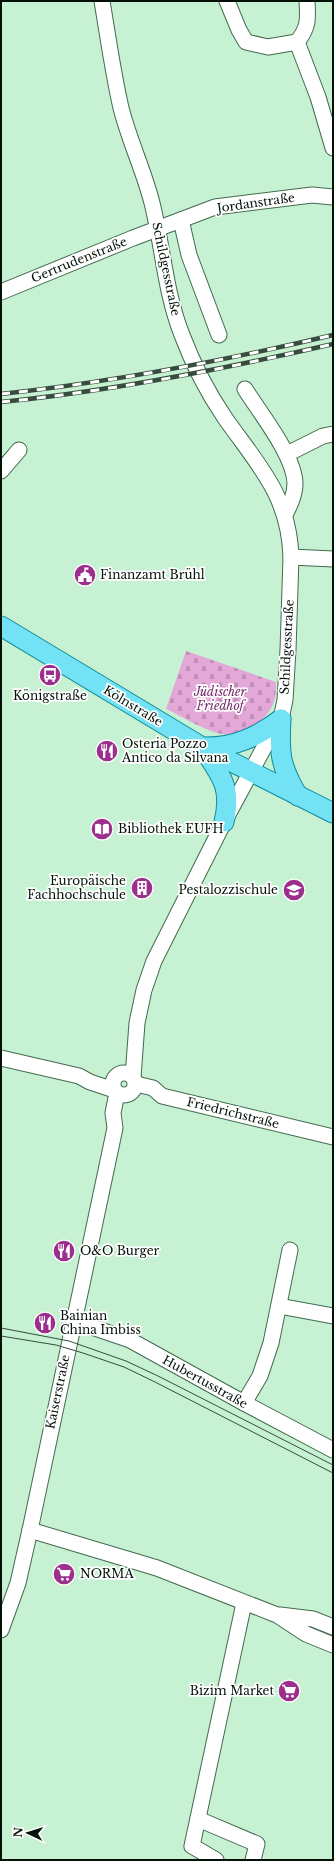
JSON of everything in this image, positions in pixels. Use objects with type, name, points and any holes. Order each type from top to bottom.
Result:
[{"type":"main road","name":"Kölnstraße","points":[[1,626],[202,747],[333,813]]},
{"type":"main road","points":[[202,747],[218,748],[243,742],[262,733],[281,719]]},
{"type":"main road","points":[[281,719],[279,746],[282,762],[287,777],[298,796]]},
{"type":"main road","points":[[202,747],[225,784],[227,802],[224,822]]},
{"type":"street","name":"Schildgesstraße","points":[[102,1],[121,108],[158,228],[168,289],[176,318],[188,349],[204,383],[225,417],[268,476],[285,515],[290,541],[291,557],[285,700],[281,719],[251,772]]},
{"type":"street","points":[[226,1],[246,42],[257,46],[268,47],[297,42],[305,32],[308,20],[307,1]]},
{"type":"street","points":[[297,42],[318,97],[333,148]]},
{"type":"street","name":"Jordanstraße","points":[[158,228],[215,207],[312,195],[333,197]]},
{"type":"street","name":"Schildgesstraße","points":[[181,220],[189,256],[219,335]]},
{"type":"street","name":"Gertrudenstraße","points":[[1,292],[158,228]]},
{"type":"street","points":[[244,389],[287,454],[293,471],[295,483],[292,499],[285,515]]},
{"type":"street","points":[[287,454],[323,436],[333,434]]},
{"type":"street","points":[[1,471],[19,450]]},
{"type":"street","points":[[291,557],[333,559]]},
{"type":"street","name":"Kaiserstraße","points":[[1,1630],[18,1583],[115,1128],[123,1116],[123,1084],[144,990],[154,961],[251,772]]},
{"type":"street","name":"Friedrichstraße","points":[[1,1058],[79,1076],[90,1082],[153,1088],[162,1096],[333,1137]]},
{"type":"street","points":[[244,1403],[260,1376],[271,1344],[290,1250]]},
{"type":"street","points":[[279,1306],[333,1316]]},
{"type":"street","name":"Hubertusstraße","points":[[74,1321],[130,1340],[333,1450]]},
{"type":"street","points":[[30,1530],[157,1568],[277,1615],[306,1634],[333,1645]]},
{"type":"street","points":[[216,1860],[192,1846],[244,1603]]},
{"type":"street","points":[[277,1615],[312,1619],[333,1627]]},
{"type":"street","points":[[198,1819],[257,1844],[253,1860]]},
{"type":"green space","name":"Jüdischer Friedhof","points":[[186,651],[276,682],[275,698],[267,714],[253,727],[235,734],[226,734],[217,733],[204,728],[166,709]]},
{"type":"tram line","points":[[1,1328],[69,1341],[126,1361],[333,1465]]},
{"type":"tram line","points":[[1,1336],[56,1345],[124,1367],[333,1473]]},
{"type":"railway","points":[[1,394],[168,370],[250,354],[333,335]]},
{"type":"railway","points":[[1,402],[85,392],[168,378],[333,344]]},
{"type":"place","name":"Finanzamt Brühl","points":[[85,575]]},
{"type":"place","name":"Königstraße","points":[[50,675]]},
{"type":"place","name":"Osteria Pozzo Antico da Silvana","points":[[107,751]]},
{"type":"place","name":"Bibliothek EUFH","points":[[102,829]]},
{"type":"place","name":"Europäische Fachhochschule","points":[[142,888]]},
{"type":"place","name":"Pestalozzischule","points":[[294,890]]},
{"type":"place","name":"O&O Burger","points":[[64,1251]]},
{"type":"place","name":"Bainian China Imbiss","points":[[45,1323]]},
{"type":"place","name":"NORMA","points":[[64,1574]]},
{"type":"place","name":"Bizim Market","points":[[289,1691]]}]
